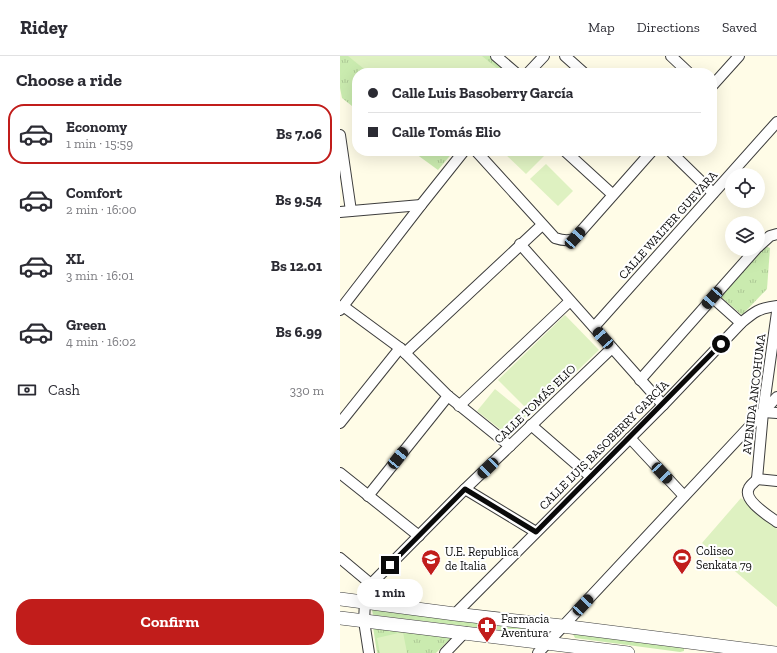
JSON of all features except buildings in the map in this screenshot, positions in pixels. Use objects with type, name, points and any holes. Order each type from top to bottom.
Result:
[{"type":"street","points":[[496,56],[510,68]]},
{"type":"street","points":[[533,68],[544,56]]},
{"type":"street","points":[[565,56],[578,68]]},
{"type":"street","points":[[671,56],[684,68]]},
{"type":"street","points":[[717,80],[738,56]]},
{"type":"street","name":"CALLE WALTER GUEVARA","points":[[594,327],[777,122]]},
{"type":"street","points":[[340,135],[351,211]]},
{"type":"street","points":[[460,156],[342,308],[403,350],[459,406],[510,446]]},
{"type":"street","points":[[480,156],[542,225],[555,238],[561,240],[572,240],[647,156]]},
{"type":"street","points":[[570,156],[612,194]]},
{"type":"street","points":[[675,156],[713,193]]},
{"type":"street","points":[[340,212],[421,205]]},
{"type":"street","points":[[340,422],[403,350],[542,225]]},
{"type":"street","points":[[765,241],[770,236],[777,234]]},
{"type":"street","points":[[520,244],[663,405]]},
{"type":"street","points":[[640,380],[750,256]]},
{"type":"street","points":[[712,298],[741,323]]},
{"type":"street","points":[[459,406],[570,300]]},
{"type":"street","name":"CALLE LUIS BASOBERRY GARCÍA","points":[[456,614],[663,405],[741,323],[754,312],[777,306]]},
{"type":"street","name":"AVENIDA ANCOHUMA","points":[[757,479],[763,412],[777,312]]},
{"type":"street","name":"CALLE TOMÁS ELIO","points":[[369,653],[364,621],[366,602],[371,584],[465,489],[612,348]]},
{"type":"street","points":[[368,496],[448,396]]},
{"type":"street","points":[[538,653],[777,397]]},
{"type":"street","points":[[763,412],[777,413]]},
{"type":"street","points":[[531,426],[591,477]]},
{"type":"street","points":[[630,438],[684,496]]},
{"type":"street","points":[[340,473],[419,536]]},
{"type":"street","points":[[777,481],[757,479],[749,488],[747,493],[751,502],[777,522]]},
{"type":"street","points":[[465,489],[536,532]]},
{"type":"street","points":[[340,558],[371,584]]},
{"type":"street","points":[[340,599],[562,626],[702,648],[775,653]]},
{"type":"street","points":[[340,618],[628,653]]},
{"type":"street","points":[[445,653],[465,632]]},
{"type":"green space","points":[[340,56],[490,56],[505,68],[352,68],[352,106],[342,98],[340,88]]},
{"type":"green space","points":[[348,56],[482,56],[497,68],[363,68]]},
{"type":"green space","points":[[419,156],[450,156],[438,170]]},
{"type":"green space","points":[[507,156],[544,156],[526,174]]},
{"type":"green space","points":[[546,164],[573,191],[558,206],[530,179]]},
{"type":"green space","points":[[765,246],[770,248],[767,289],[742,315],[721,297],[756,256],[765,256]]},
{"type":"green space","points":[[565,315],[599,350],[532,414],[498,380]]},
{"type":"green space","points":[[495,389],[527,415],[510,437],[477,411]]},
{"type":"green space","points":[[741,498],[777,529],[777,607],[702,543]]},
{"type":"green space","points":[[374,609],[540,629],[542,631],[539,635],[373,615],[372,610]]},
{"type":"green space","points":[[373,627],[452,637],[436,653],[377,653]]},
{"type":"green space","points":[[403,632],[407,653],[380,653],[377,638]]},
{"type":"green space","points":[[576,632],[684,646],[684,651],[680,652],[575,638],[573,634]]},
{"type":"place","name":"Coliseo Senkata 79","points":[[682,575]]},
{"type":"place","name":"U.E. Republica de Italia","points":[[431,576]]},
{"type":"place","name":"Farmacia Aventura","points":[[487,643]]},
{"type":"route","points":[[390,565],[465,489],[536,532],[663,405],[721,344]]}]
